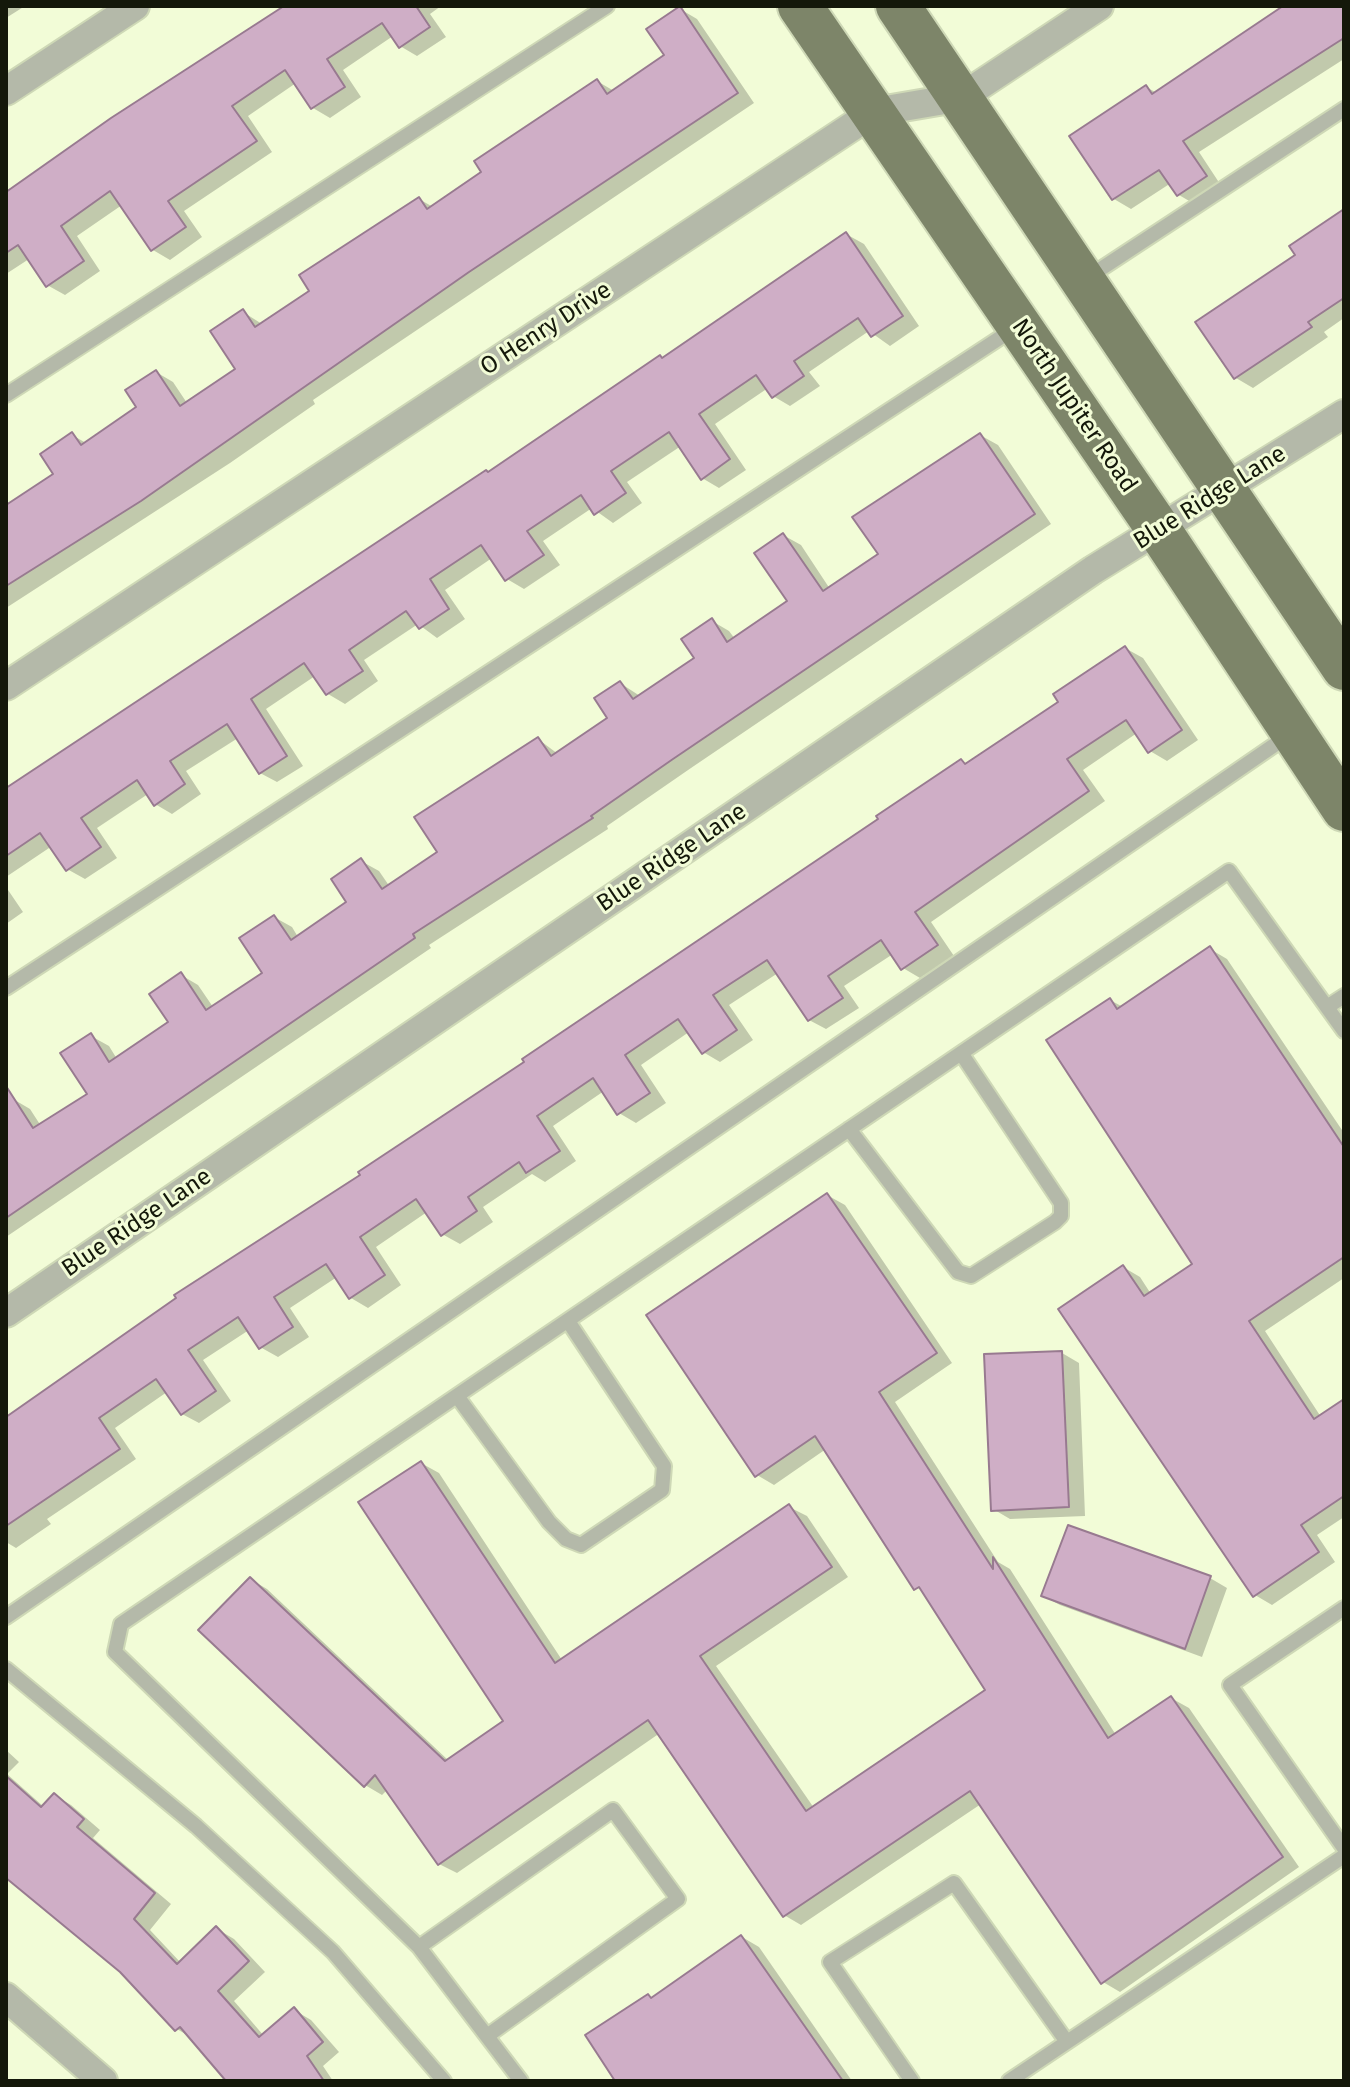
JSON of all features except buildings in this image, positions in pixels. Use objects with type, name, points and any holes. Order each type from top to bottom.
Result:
[{"type":"main road","name":"North Jupiter Road","points":[[800,6],[1159,530],[1344,809]]},
{"type":"main road","points":[[898,6],[1344,668]]},
{"type":"street","points":[[6,91],[135,6]]},
{"type":"street","name":"O Henry Drive","points":[[6,686],[874,112],[962,97],[1099,6]]},
{"type":"street","name":"Blue Ridge Lane","points":[[6,1313],[1068,587],[1344,414]]},
{"type":"street","points":[[6,1997],[103,2081]]},
{"type":"lane","points":[[6,395],[607,6]]},
{"type":"lane","points":[[1081,281],[1344,109]]},
{"type":"lane","points":[[6,988],[1019,325]]},
{"type":"lane","points":[[6,1617],[1293,732]]},
{"type":"lane","points":[[521,2081],[419,1947],[115,1652],[121,1624],[1229,871],[1344,1031]]},
{"type":"lane","points":[[1327,1007],[1344,996]]},
{"type":"lane","points":[[849,1129],[958,1272],[971,1276],[1055,1222],[1061,1216],[1061,1203],[961,1053]]},
{"type":"lane","points":[[457,1396],[549,1522],[566,1539],[581,1545],[662,1490],[664,1466],[568,1321]]},
{"type":"lane","points":[[1344,1608],[1230,1685],[1344,1848]]},
{"type":"lane","points":[[6,1669],[196,1826],[333,1952],[444,2081]]},
{"type":"lane","points":[[419,1947],[613,1810],[678,1899],[487,2036]]},
{"type":"lane","points":[[1009,2081],[1344,1856]]},
{"type":"lane","points":[[912,2081],[830,1962],[954,1883],[1067,2042]]}]
